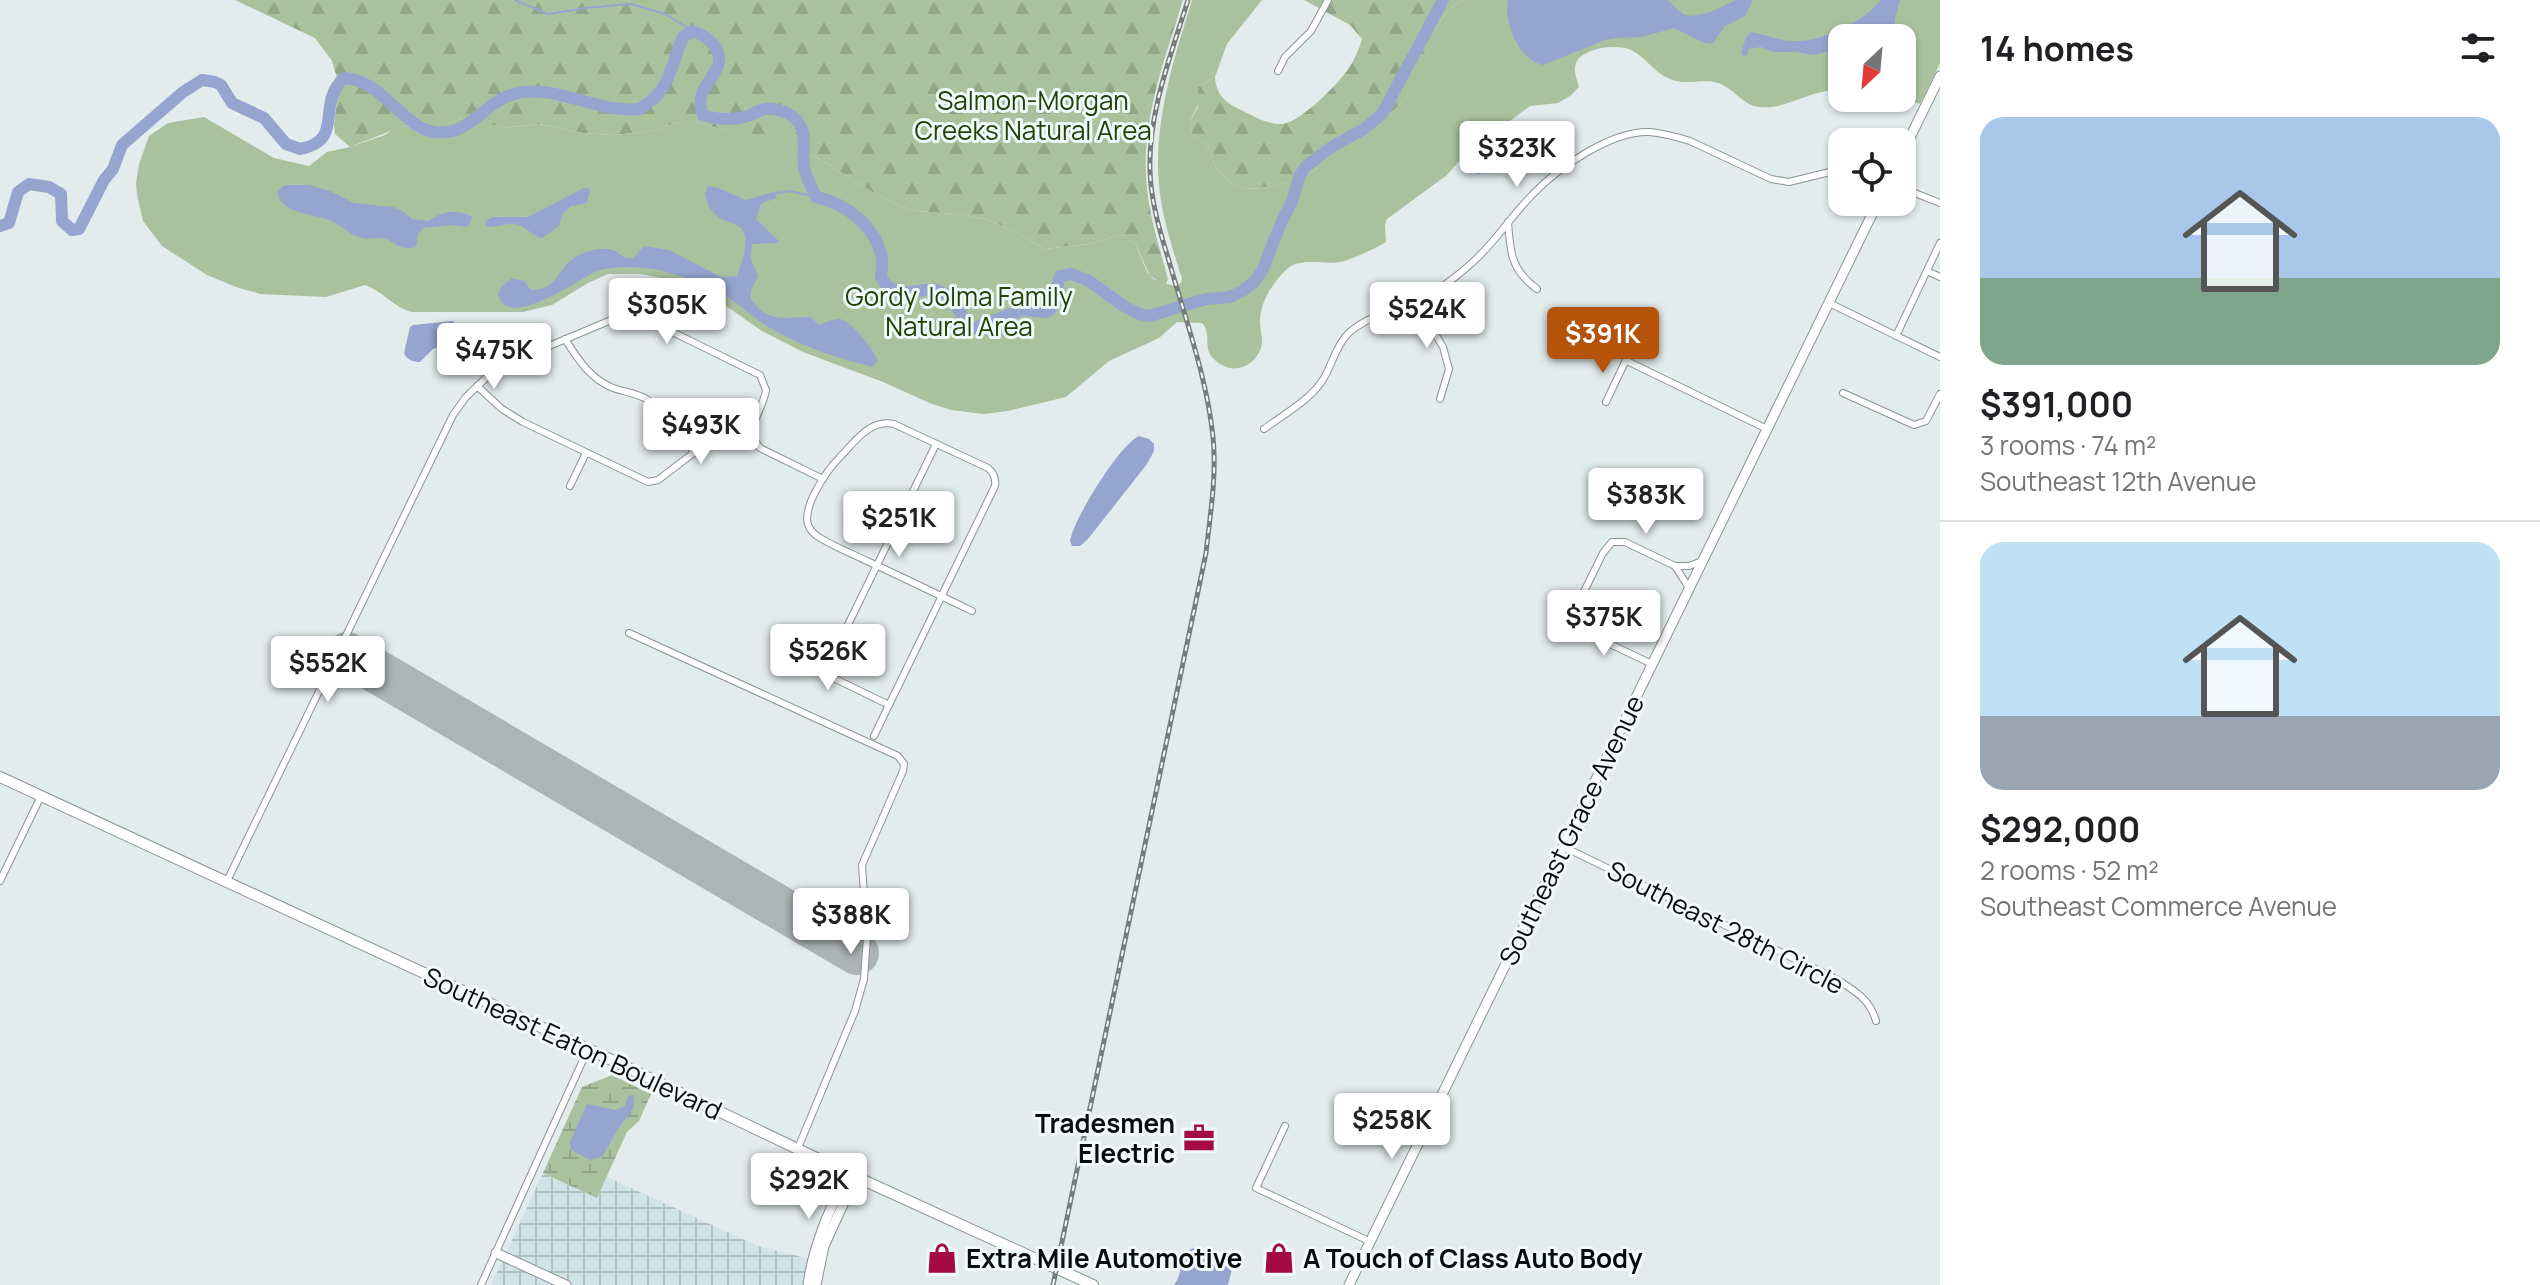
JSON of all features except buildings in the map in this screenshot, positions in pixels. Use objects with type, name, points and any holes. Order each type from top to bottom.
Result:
[{"type":"main road","name":"Southeast Eaton Boulevard","points":[[0,777],[1093,1285]]},
{"type":"street","points":[[1278,71],[1285,57],[1311,31],[1328,0]]},
{"type":"street","points":[[1915,128],[1940,76]]},
{"type":"street","points":[[1264,429],[1315,390],[1350,332],[1377,316],[1416,302],[1439,289],[1480,256],[1534,192],[1576,160],[1617,137],[1648,132],[1677,137],[1771,179],[1789,182],[1828,172]]},
{"type":"street","points":[[1916,194],[1940,203]]},
{"type":"street","name":"Southeast Grace Avenue","points":[[1349,1285],[1871,216]]},
{"type":"street","points":[[1508,222],[1510,256],[1523,276],[1537,289]]},
{"type":"street","points":[[1896,336],[1940,243]]},
{"type":"street","points":[[1927,271],[1940,277]]},
{"type":"street","points":[[1416,302],[1443,347],[1449,369],[1440,399]]},
{"type":"street","points":[[1829,303],[1940,357]]},
{"type":"street","points":[[1583,311],[1635,341],[1606,402]]},
{"type":"street","points":[[227,881],[453,415],[489,375],[616,318],[644,318],[753,371],[764,381],[766,394],[752,431],[755,442],[760,448],[823,479]]},
{"type":"street","points":[[565,339],[591,375],[605,384],[653,403],[694,452]]},
{"type":"street","points":[[1627,361],[1768,429]]},
{"type":"street","points":[[477,386],[502,409],[523,422],[640,480],[652,482],[724,431],[737,428],[752,431]]},
{"type":"street","points":[[1843,393],[1908,424],[1920,424],[1929,416],[1940,394]]},
{"type":"street","points":[[874,736],[942,596],[995,486],[995,479],[988,468],[894,424],[880,423],[867,430],[830,467],[808,510],[809,527],[818,537],[877,566],[942,596],[972,611]]},
{"type":"street","points":[[824,674],[936,444]]},
{"type":"street","points":[[570,486],[586,453]]},
{"type":"street","points":[[1652,664],[1568,624],[1603,553],[1612,542],[1625,542],[1675,566],[1689,566],[1702,561]]},
{"type":"street","points":[[1675,566],[1689,588]]},
{"type":"street","points":[[629,633],[898,756],[904,764],[862,865],[866,953],[858,1003],[798,1148]]},
{"type":"street","points":[[780,652],[889,705]]},
{"type":"street","points":[[0,881],[41,796]]},
{"type":"street","name":"Southeast 28th Circle","points":[[1564,847],[1836,979],[1866,1000],[1873,1008],[1876,1021]]},
{"type":"street","points":[[481,1285],[588,1049]]},
{"type":"street","points":[[1285,1126],[1256,1188],[1371,1242]]},
{"type":"street","points":[[808,1285],[820,1238],[844,1184],[852,1175]]},
{"type":"street","points":[[816,1285],[824,1246],[851,1187],[852,1175]]},
{"type":"street","points":[[496,1253],[551,1282],[566,1285]]},
{"type":"shaded area","points":[[543,1173],[597,1198],[607,1177],[758,1246],[810,1259],[805,1285],[491,1285]]},
{"type":"green space","name":"Salmon-Morgan Creeks Natural Area","points":[[235,0],[1183,0],[1155,93],[1147,140],[1148,200],[1168,279],[1165,285],[1150,276],[1136,245],[1122,235],[1088,244],[1045,249],[985,219],[899,206],[813,155],[767,137],[694,121],[682,121],[652,131],[614,135],[582,133],[539,124],[502,128],[467,117],[444,124],[406,125],[350,147],[335,134],[339,85],[332,61],[315,38]]},
{"type":"green space","name":"Gordy Jolma Family Natural Area","points":[[1192,0],[1262,0],[1227,44],[1215,77],[1198,87],[1199,103],[1190,121],[1192,133],[1211,152],[1219,172],[1238,186],[1253,189],[1271,187],[1308,174],[1345,139],[1400,105],[1414,87],[1441,20],[1462,0],[1940,0],[1940,63],[1920,104],[1916,103],[1916,24],[1828,24],[1828,91],[1770,107],[1749,104],[1718,83],[1670,79],[1625,48],[1592,50],[1576,63],[1579,87],[1570,96],[1558,103],[1530,106],[1503,126],[1479,138],[1447,175],[1387,219],[1386,242],[1341,262],[1306,262],[1287,269],[1264,301],[1260,316],[1261,348],[1246,366],[1232,368],[1218,363],[1209,353],[1207,331],[1202,323],[1177,322],[1159,338],[1109,361],[1066,397],[984,414],[932,404],[803,352],[762,331],[716,299],[671,280],[641,274],[608,274],[552,305],[523,312],[412,312],[365,285],[326,297],[260,294],[207,275],[162,246],[143,221],[137,195],[139,164],[149,136],[168,123],[204,117],[274,158],[309,166],[327,152],[385,135],[395,128],[413,124],[444,124],[467,117],[502,128],[539,124],[582,133],[614,135],[652,131],[682,121],[694,121],[767,136],[813,155],[899,206],[985,219],[1045,249],[1088,244],[1122,235],[1136,245],[1153,279],[1174,286],[1182,279],[1163,211],[1158,150],[1165,99]]},
{"type":"green space","points":[[1304,0],[1462,0],[1441,20],[1414,87],[1400,105],[1352,134],[1308,174],[1271,187],[1241,187],[1219,172],[1211,152],[1192,133],[1190,121],[1198,107],[1198,87],[1215,77],[1217,89],[1226,101],[1272,123],[1290,122],[1308,110],[1344,75],[1362,39],[1350,25]]},
{"type":"green space","points":[[612,1075],[651,1094],[639,1121],[627,1132],[597,1198],[543,1173],[582,1087]]},
{"type":"water","points":[[1508,0],[1667,0],[1683,14],[1691,16],[1708,13],[1736,0],[1753,0],[1745,16],[1725,26],[1712,44],[1674,28],[1642,37],[1605,40],[1543,65],[1527,56],[1515,39],[1508,19]]},
{"type":"water","points":[[1880,0],[1900,0],[1895,24],[1850,24]]},
{"type":"water","points":[[1751,32],[1790,41],[1828,35],[1828,52],[1813,55],[1772,52],[1761,47],[1749,49],[1747,55],[1741,53]]},
{"type":"water","points":[[1501,129],[1507,135],[1493,149],[1480,174],[1475,173],[1469,162],[1473,150]]},
{"type":"water","points":[[309,185],[330,191],[354,203],[393,207],[412,219],[429,221],[444,213],[455,212],[472,217],[465,227],[423,228],[418,234],[416,247],[405,248],[386,239],[358,237],[329,220],[291,209],[277,192],[283,186]]},
{"type":"water","points":[[708,186],[746,200],[777,191],[776,198],[761,204],[756,219],[779,241],[752,244],[751,259],[758,276],[751,299],[771,316],[811,317],[819,325],[838,319],[849,323],[878,360],[873,367],[799,343],[710,288],[676,274],[651,269],[623,267],[600,270],[527,306],[514,308],[503,304],[498,293],[512,278],[524,281],[531,290],[540,289],[553,282],[572,260],[597,249],[615,251],[629,258],[644,246],[669,250],[721,277],[737,276],[745,238],[742,229],[718,217],[710,208],[705,194]]},
{"type":"water","points":[[584,188],[590,191],[587,203],[571,206],[562,214],[559,226],[542,238],[515,224],[486,226],[485,222],[492,217],[528,217]]},
{"type":"water","points":[[452,321],[462,327],[460,338],[433,349],[420,362],[410,360],[405,355],[410,327]]},
{"type":"water","points":[[1139,436],[1154,444],[1147,464],[1088,539],[1080,546],[1072,546],[1073,531],[1098,484],[1120,453]]},
{"type":"water","points":[[629,1095],[634,1096],[633,1109],[603,1156],[591,1160],[571,1150],[570,1142],[587,1104],[616,1110],[625,1106]]},
{"type":"water","points":[[1194,1248],[1232,1269],[1228,1285],[1174,1285],[1184,1252]]},
{"type":"waterway","points":[[515,0],[548,14],[631,4],[665,14],[693,31]]},
{"type":"waterway","points":[[0,226],[9,223],[18,192],[29,184],[49,187],[61,194],[62,221],[72,230],[79,229],[104,180],[113,169],[122,145],[183,92],[202,80],[221,85],[232,103],[264,118],[286,144],[300,149],[322,138],[331,99],[344,78],[375,90],[413,122],[426,130],[441,133],[459,129],[504,98],[526,92],[542,92],[607,107],[639,109],[664,86],[683,37],[693,31],[709,40],[719,54],[716,71],[702,95],[700,104],[703,115],[720,119],[737,118],[770,109],[787,113],[796,120],[803,134],[805,171],[816,197],[849,211],[867,227],[879,247],[881,278],[889,287],[906,292],[942,292],[955,304],[967,326],[974,328],[1022,310],[1047,312],[1055,300],[1060,276],[1072,274],[1089,281],[1124,306],[1149,316],[1206,299],[1230,297],[1255,281],[1263,269],[1305,167],[1382,114],[1443,0]]},
{"type":"waterway","points":[[778,193],[790,191],[816,197]]},
{"type":"runway","points":[[347,654],[857,953]]},
{"type":"railway","points":[[1053,1285],[1206,553],[1211,510],[1214,452],[1210,415],[1195,348],[1156,217],[1150,171],[1157,106],[1188,0]]},
{"type":"place","name":"Tradesmen Electric","points":[[1199,1138]]},
{"type":"place","name":"Extra Mile Automotive","points":[[942,1258]]},
{"type":"place","name":"A Touch of Class Auto Body","points":[[1279,1258]]}]
